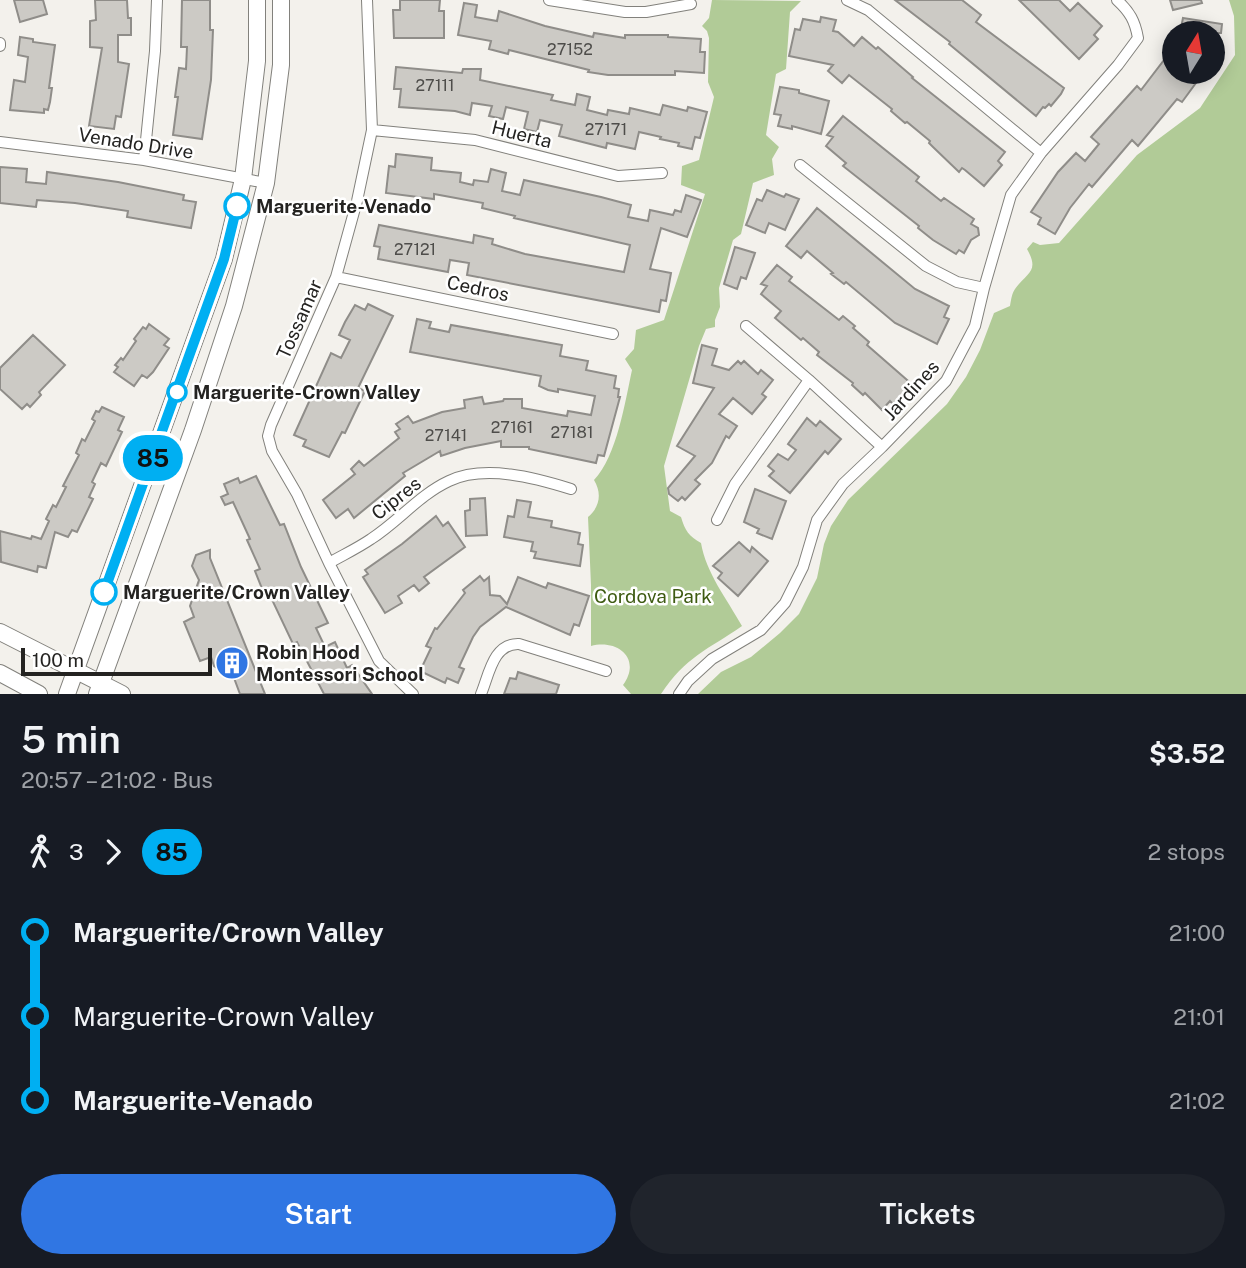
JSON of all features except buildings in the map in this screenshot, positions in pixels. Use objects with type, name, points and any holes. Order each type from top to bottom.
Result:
[{"type":"main road","points":[[67,694],[220,272],[243,179],[257,61],[257,0]]},
{"type":"main road","points":[[99,689],[193,430],[234,306],[266,183],[281,65],[281,0]]},
{"type":"main road","points":[[0,632],[75,671],[99,689],[122,694]]},
{"type":"main road","points":[[0,673],[39,694]]},
{"type":"street","points":[[144,160],[156,51],[157,0]]},
{"type":"street","name":"Tossamar","points":[[367,0],[372,130],[357,201],[337,277],[268,436],[272,451],[297,494],[329,564],[379,661],[413,694]]},
{"type":"street","points":[[549,0],[625,12],[646,12],[691,4]]},
{"type":"street","points":[[847,0],[867,10],[1041,153]]},
{"type":"street","name":"Jardines","points":[[679,694],[688,681],[712,659],[761,630],[786,603],[803,567],[817,520],[843,484],[946,380],[975,326],[1011,195],[1041,153],[1118,65],[1138,38],[1129,10],[1117,0]]},
{"type":"street","name":"Huerta","points":[[372,130],[475,141],[618,176],[662,173]]},
{"type":"street","name":"Venado Drive","points":[[0,142],[144,160],[266,183]]},
{"type":"street","points":[[800,164],[926,266],[957,282],[984,288]]},
{"type":"street","name":"Cedros","points":[[337,277],[613,334]]},
{"type":"street","points":[[746,326],[882,447]]},
{"type":"street","points":[[717,520],[735,484],[809,380]]},
{"type":"street","name":"Cipres","points":[[329,564],[371,539],[416,501],[451,480],[468,475],[525,476],[571,489]]},
{"type":"street","points":[[481,694],[497,655],[501,648],[509,643],[606,671]]},
{"type":"green space","name":"Cordova Park","points":[[712,0],[801,1],[790,12],[786,69],[776,74],[766,135],[779,147],[772,159],[774,175],[753,183],[741,234],[733,240],[719,288],[720,307],[715,327],[706,329],[699,346],[664,466],[670,511],[681,517],[688,533],[701,543],[712,575],[742,626],[688,662],[661,694],[631,694],[623,685],[630,667],[624,653],[610,645],[591,646],[588,517],[598,500],[594,480],[609,457],[623,413],[632,370],[625,359],[634,349],[636,330],[664,320],[705,194],[681,185],[682,166],[699,160],[714,97],[708,82],[709,38],[702,26],[709,18]]},
{"type":"green space","points":[[1229,0],[1246,0],[1246,694],[698,694],[721,672],[751,657],[799,614],[817,578],[831,526],[848,500],[947,404],[966,377],[980,350],[994,313],[1010,306],[1014,291],[1030,271],[1032,263],[1027,249],[1033,242],[1040,245],[1059,243],[1137,155],[1200,108],[1216,84],[1225,84],[1225,70],[1235,55],[1234,16]]},
{"type":"bus line","name":"85","points":[[104,592],[224,259],[237,206]]},
{"type":"place","name":"Marguerite-Venado","points":[[237,206]]},
{"type":"place","name":"Marguerite-Crown Valley","points":[[177,392]]},
{"type":"place","name":"Marguerite/Crown Valley","points":[[104,592]]},
{"type":"place","name":"Robin Hood Montessori School","points":[[232,663]]}]
